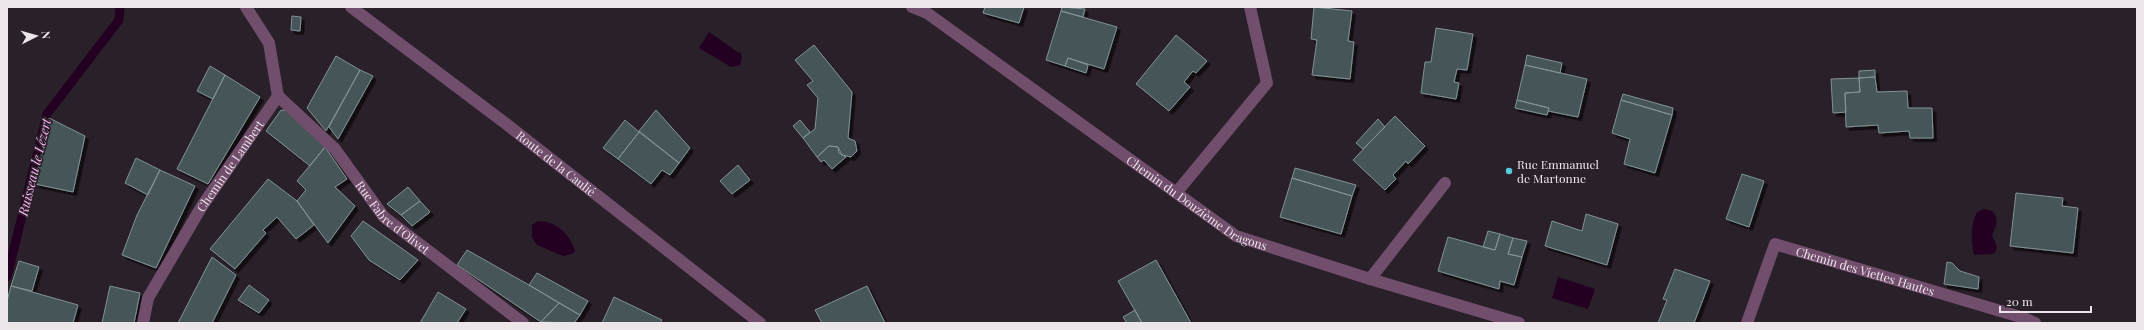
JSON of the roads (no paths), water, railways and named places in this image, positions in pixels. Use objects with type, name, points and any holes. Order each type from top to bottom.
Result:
[{"type":"street","points":[[246,7],[269,43],[278,96]]},
{"type":"street","name":"Route de la Caulié","points":[[351,7],[505,123],[760,323]]},
{"type":"street","name":"Chemin du Douzième Dragons","points":[[912,7],[927,13],[1236,236],[1370,279],[1519,323]]},
{"type":"street","points":[[1176,193],[1267,83],[1250,7]]},
{"type":"street","name":"Chemin de Lambert","points":[[143,323],[148,298],[202,206],[278,96]]},
{"type":"street","name":"Rue Fabre d'Olivet","points":[[278,96],[335,149],[384,217],[523,323]]},
{"type":"street","points":[[1370,279],[1445,182]]},
{"type":"street","name":"Chemin des Viettes Hautes","points":[[1747,323],[1775,244],[2024,318],[2035,323]]},
{"type":"waterway","name":"Ruisseau le Lézert","points":[[7,277],[47,114],[119,20],[120,7]]},
{"type":"place","name":"Rue Emmanuel de Martonne","points":[[1509,171]]}]
